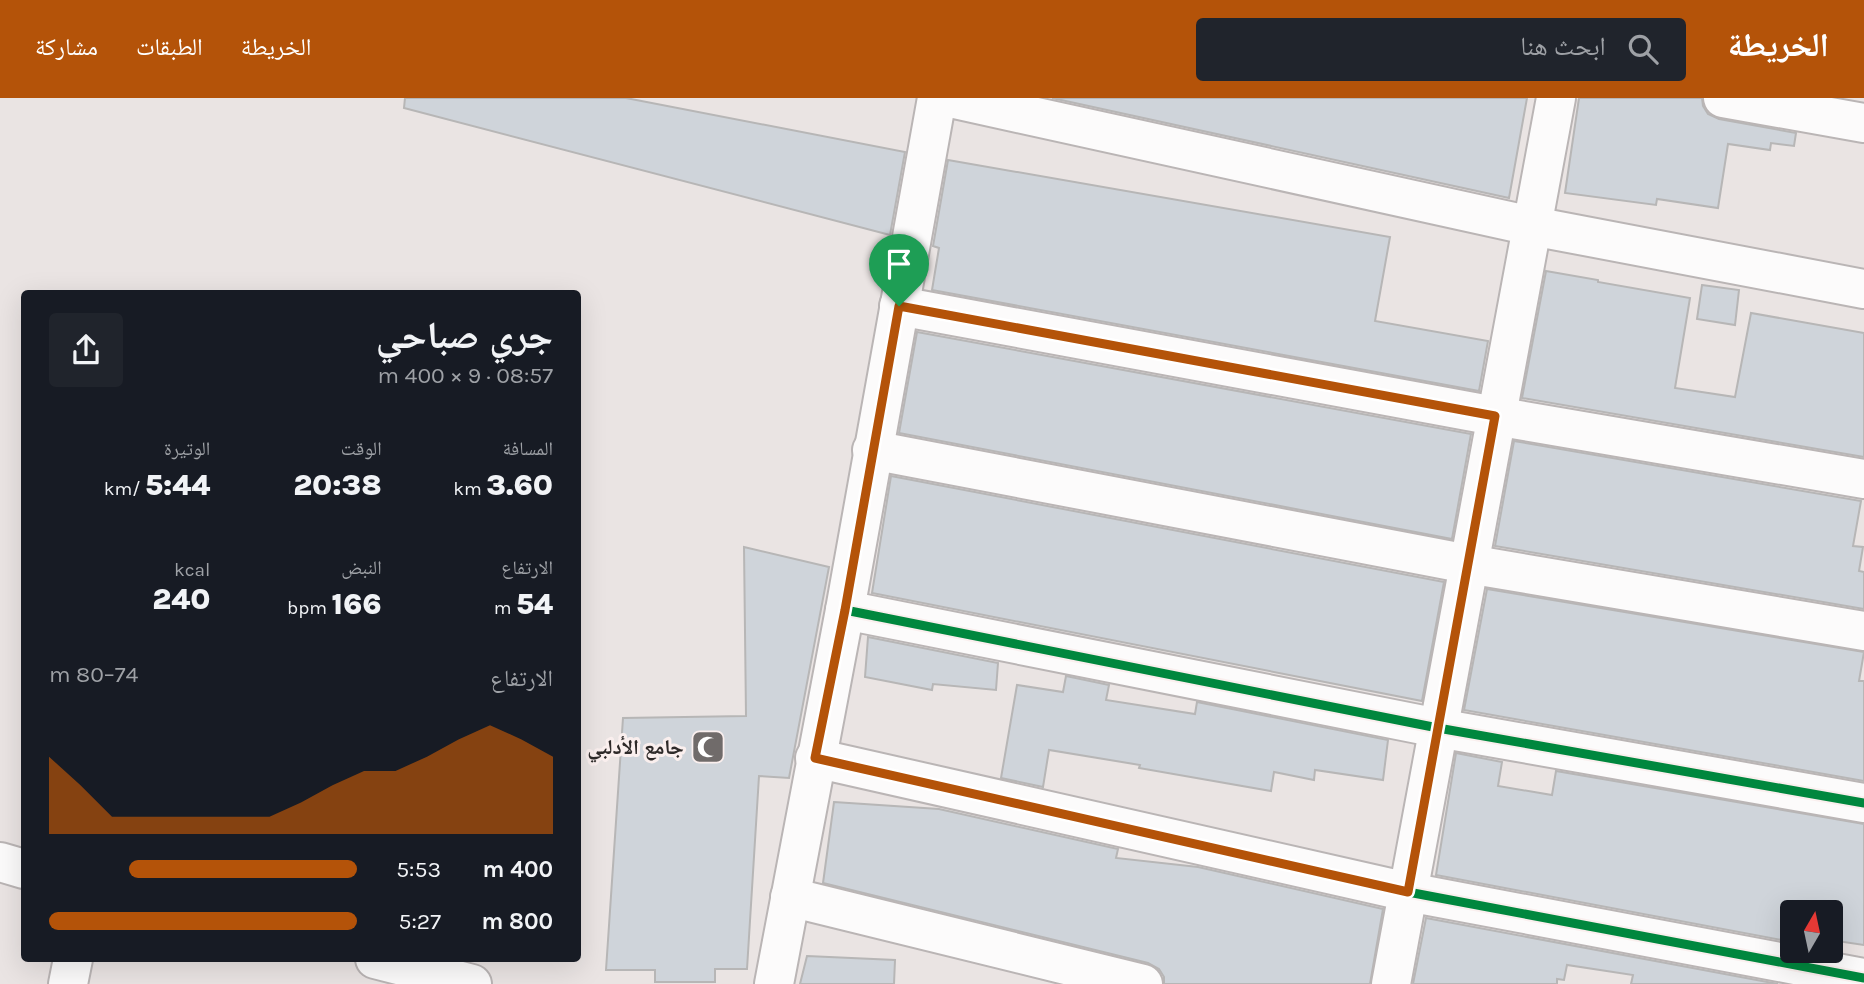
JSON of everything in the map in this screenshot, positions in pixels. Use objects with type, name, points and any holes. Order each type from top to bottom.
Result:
[{"type":"street","points":[[774,984],[845,610],[937,98]]},
{"type":"street","points":[[950,98],[1532,226],[1864,289]]},
{"type":"street","points":[[1391,984],[1556,98]]},
{"type":"street","points":[[1723,98],[1864,123]]},
{"type":"street","points":[[899,306],[1495,416],[1864,479]]},
{"type":"street","points":[[872,450],[1468,564],[1864,631]]},
{"type":"street","points":[[845,610],[1438,728],[1864,803]]},
{"type":"street","points":[[815,758],[1408,892],[1864,978]]},
{"type":"street","points":[[0,862],[21,868]]},
{"type":"street","points":[[790,897],[1143,984]]},
{"type":"street","points":[[68,984],[73,962]]},
{"type":"street","points":[[387,962],[472,984]]},
{"type":"building","points":[[405,98],[626,98],[905,152],[890,235],[404,108]]},
{"type":"building","points":[[1052,98],[1527,98],[1509,198]]},
{"type":"building","points":[[1579,98],[1702,98],[1708,114],[1719,119],[1796,133],[1794,146],[1771,143],[1770,150],[1728,144],[1718,208],[1657,199],[1656,205],[1565,193]]},
{"type":"building","points":[[948,160],[1390,237],[1375,321],[1488,341],[1479,391],[932,290],[939,248],[933,246]]},
{"type":"building","points":[[1546,271],[1690,298],[1675,388],[1735,397],[1751,313],[1864,333],[1864,457],[1522,398]]},
{"type":"building","points":[[1702,285],[1739,290],[1735,325],[1697,319]]},
{"type":"building","points":[[917,332],[1471,434],[1452,539],[899,433]]},
{"type":"building","points":[[1514,441],[1861,501],[1853,546],[1863,547],[1859,571],[1864,572],[1864,609],[1495,546]]},
{"type":"building","points":[[891,476],[1444,582],[1422,701],[872,593]]},
{"type":"building","name":"جامع الأدلبي","points":[[744,547],[829,567],[789,778],[759,776],[747,969],[715,969],[715,982],[655,982],[655,970],[606,970],[623,718],[746,716]]},
{"type":"building","points":[[1487,589],[1864,652],[1859,681],[1864,681],[1864,781],[1464,710]]},
{"type":"building","points":[[868,637],[998,663],[996,690],[933,684],[932,690],[865,677]]},
{"type":"building","points":[[1066,676],[1109,685],[1106,700],[1195,714],[1197,702],[1388,740],[1383,780],[1315,770],[1314,780],[1274,772],[1271,791],[1049,750],[1043,787],[1001,778],[1017,685],[1063,692]]},
{"type":"building","points":[[1456,753],[1502,762],[1498,786],[1552,795],[1556,771],[1864,824],[1864,945],[1843,942],[1843,900],[1780,900],[1780,940],[1436,875]]},
{"type":"building","points":[[834,802],[939,809],[1118,849],[1116,858],[1198,867],[1383,909],[1370,984],[1164,984],[1164,977],[1159,969],[1148,963],[823,883]]},
{"type":"building","points":[[1426,918],[1778,984],[1631,984],[1633,975],[1567,965],[1564,980],[1557,979],[1557,984],[1413,984]]},
{"type":"building","points":[[807,956],[895,960],[894,984],[800,984]]},
{"type":"cycle path","points":[[845,610],[1438,728],[1864,803]]},
{"type":"cycle path","points":[[815,758],[1408,892],[1864,978]]},
{"type":"place","name":"جامع الأدلبي","points":[[708,747]]},
{"type":"route","points":[[899,306],[1495,416],[1408,892],[815,758],[845,610],[899,306]]}]
